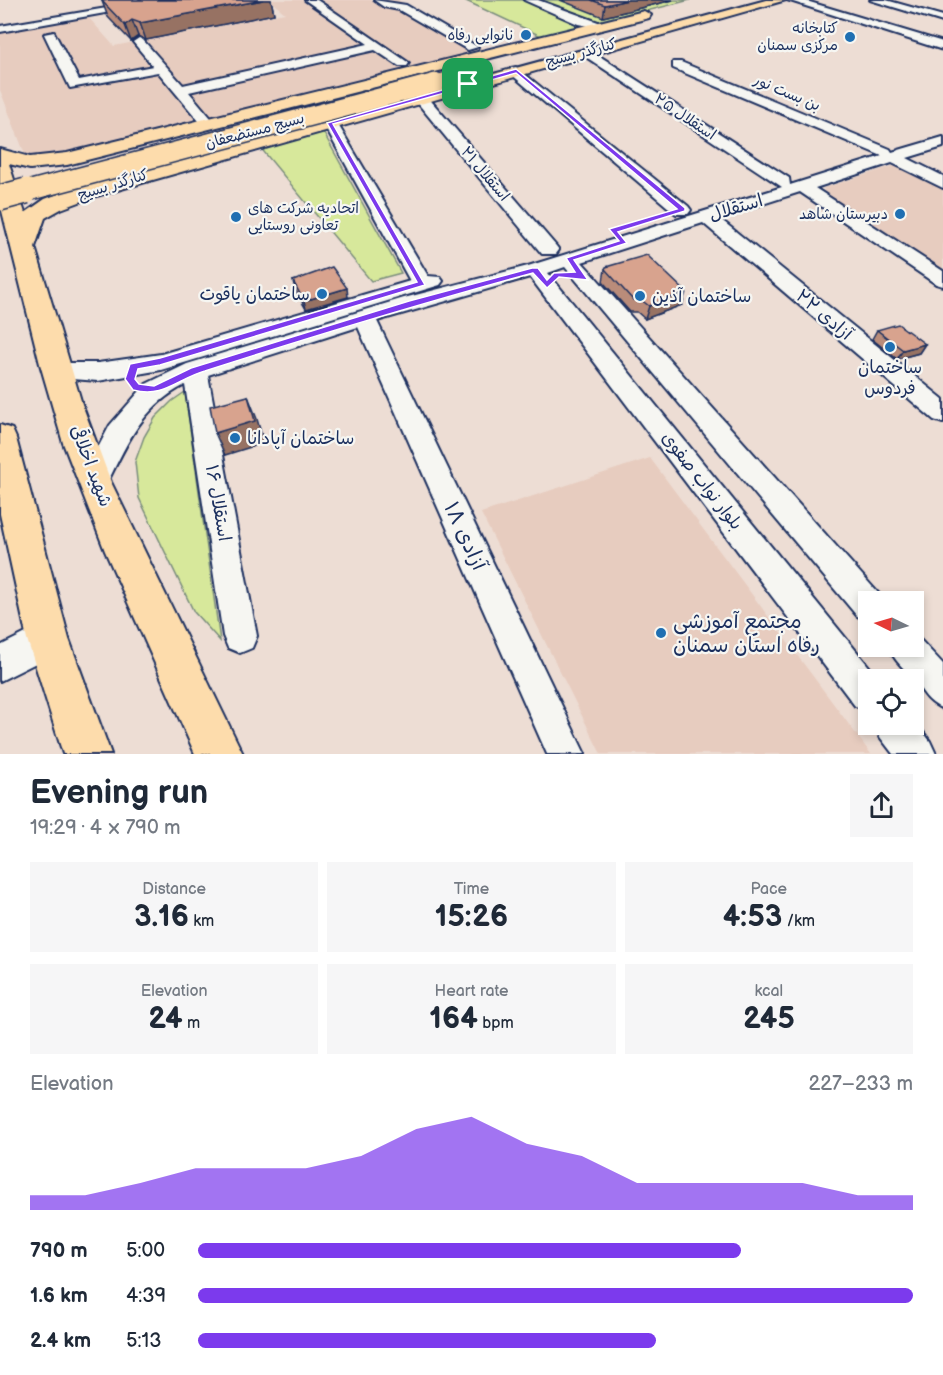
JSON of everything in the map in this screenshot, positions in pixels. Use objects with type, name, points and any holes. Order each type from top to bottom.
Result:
[{"type":"main road","name":"بسیج مستضعفان","points":[[0,189],[472,62],[728,0]]},
{"type":"main road","name":"بسیج مستضعفان","points":[[0,198],[472,62],[643,33],[754,0]]},
{"type":"main road","name":"کنارگذر بسیج","points":[[24,245],[35,215],[53,204],[85,192],[587,52],[643,33],[780,0]]},
{"type":"main road","name":"کنارگذر بسیج","points":[[0,155],[30,163],[67,159],[660,11]]},
{"type":"main road","points":[[67,159],[56,165],[50,180],[59,190],[85,192]]},
{"type":"main road","name":"شهید اخلاقی","points":[[0,165],[24,245],[55,371],[94,482],[219,754]]},
{"type":"main road","points":[[0,438],[48,639],[87,754]]},
{"type":"street","points":[[0,28],[172,0]]},
{"type":"street","points":[[310,0],[403,63]]},
{"type":"street","points":[[380,0],[388,5],[399,4],[472,62]]},
{"type":"street","points":[[529,0],[582,22],[603,26]]},
{"type":"street","points":[[550,0],[595,18],[603,26]]},
{"type":"street","points":[[792,0],[943,46]]},
{"type":"street","points":[[875,0],[943,19]]},
{"type":"street","points":[[50,34],[75,85],[160,68]]},
{"type":"street","points":[[139,42],[208,124]]},
{"type":"street","points":[[180,90],[376,46]]},
{"type":"street","name":"استقلال ۲۵","points":[[587,52],[943,280]]},
{"type":"street","name":"بن بست نور","points":[[677,65],[888,154],[943,183]]},
{"type":"street","points":[[516,71],[682,210]]},
{"type":"street","name":"استقلال ۲۱","points":[[421,98],[557,269]]},
{"type":"street","points":[[330,123],[422,284]]},
{"type":"street","name":"استقلال","points":[[618,236],[706,217],[943,134]]},
{"type":"street","name":"استقلال","points":[[888,154],[943,142]]},
{"type":"street","name":"استقلال","points":[[94,482],[119,432],[155,390],[195,370],[365,318],[557,269],[618,236],[682,210],[793,185]]},
{"type":"street","name":"آزادی ۲۲","points":[[706,217],[943,413]]},
{"type":"street","points":[[557,269],[858,594]]},
{"type":"street","name":"استقلال","points":[[55,371],[98,372],[160,362],[422,284],[557,269]]},
{"type":"street","name":"بلوار نواب صفوی","points":[[557,269],[858,679]]},
{"type":"street","name":"آزادی ۱۸","points":[[365,318],[566,754]]},
{"type":"street","points":[[134,366],[130,379],[136,387],[155,390]]},
{"type":"street","name":"استقلال ۱۶","points":[[195,370],[240,636]]},
{"type":"street","points":[[0,664],[48,639]]},
{"type":"street","points":[[914,657],[943,691]]},
{"type":"street","points":[[902,735],[917,754]]},
{"type":"shaded area","points":[[269,0],[398,0],[486,50],[53,158],[26,157],[0,90],[0,32],[88,17],[114,46],[285,13]]},
{"type":"shaded area","name":"دبیرستان شاهد","points":[[893,166],[902,168],[943,190],[943,271],[823,193],[824,188]]},
{"type":"shaded area","name":"مجتمع آموزشی رفاه استان سمنان","points":[[650,458],[871,754],[601,754],[481,513]]},
{"type":"green space","points":[[464,0],[690,0],[543,37]]},
{"type":"green space","points":[[322,130],[401,273],[371,281],[259,146]]},
{"type":"green space","points":[[185,392],[220,641],[194,612],[139,498],[135,462],[144,437],[155,418]]},
{"type":"building","points":[[263,0],[140,23],[132,20],[125,25],[102,1]]},
{"type":"building","points":[[591,0],[628,0],[605,5]]},
{"type":"building","points":[[647,255],[686,292],[649,306],[640,299],[633,300],[605,269]]},
{"type":"building","points":[[332,267],[347,288],[304,301],[293,281]]},
{"type":"building","points":[[898,324],[925,344],[903,350],[877,330]]},
{"type":"building","points":[[248,396],[255,421],[215,433],[210,406]]},
{"type":"place","name":"نانوایی رفاه","points":[[526,35]]},
{"type":"place","name":"کتابخانه مرکزی سمنان","points":[[850,37]]},
{"type":"place","name":"دبیرستان شاهد","points":[[900,214]]},
{"type":"place","name":"اتحادیه شرکت های تعاونی روستایی","points":[[236,217]]},
{"type":"place","name":"ساختمان یاقوت","points":[[322,294]]},
{"type":"place","name":"ساختمان آذین","points":[[640,296]]},
{"type":"place","name":"ساختمان فردوس","points":[[890,347]]},
{"type":"place","name":"ساختمان آپادانا","points":[[235,438]]},
{"type":"place","name":"مجتمع آموزشی رفاه استان سمنان","points":[[661,633]]},
{"type":"route","points":[[516,71],[682,210],[612,231],[624,242],[569,259],[585,278],[575,274],[557,274],[547,285],[535,270],[412,303],[195,370],[155,390],[136,387],[130,379],[134,366],[160,362],[397,289],[422,284],[330,123],[468,84],[516,71]]}]
